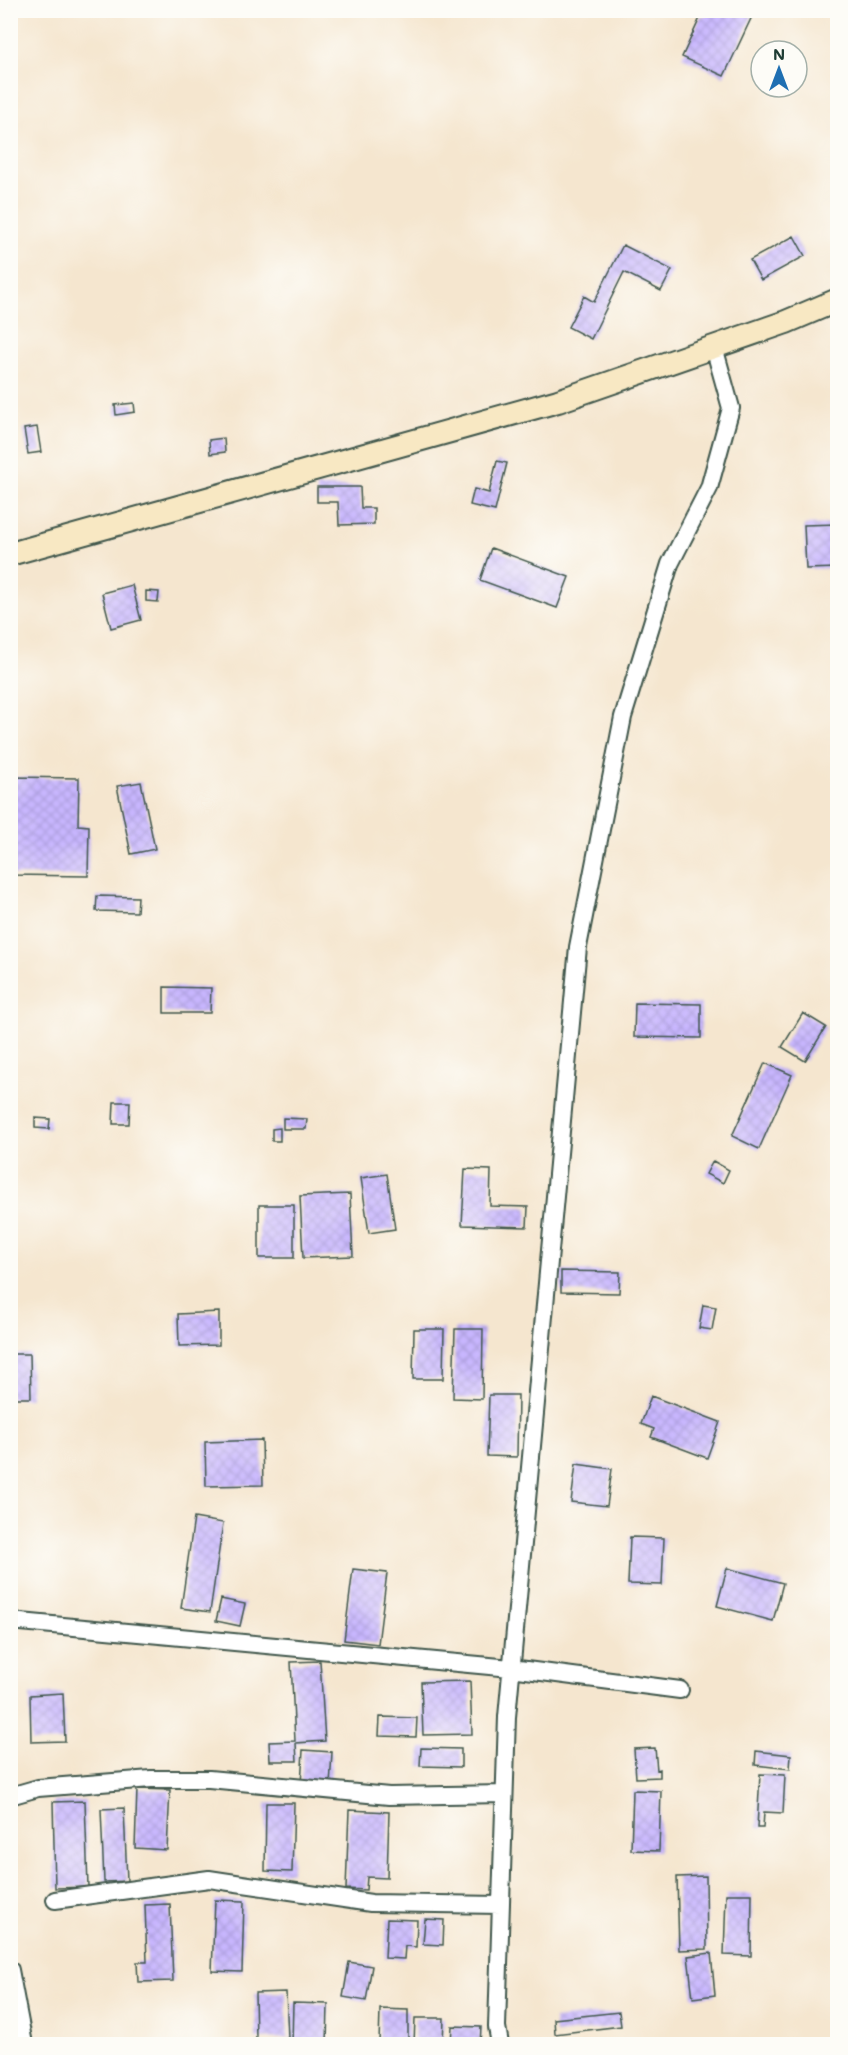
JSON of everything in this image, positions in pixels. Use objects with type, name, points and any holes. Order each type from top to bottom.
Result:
[{"type":"main road","points":[[10,554],[558,401],[786,322],[837,300]]},
{"type":"street","points":[[500,2044],[498,2027],[507,1718],[578,947],[623,717],[670,564],[709,488],[731,408],[714,347]]},
{"type":"street","points":[[10,1621],[511,1668],[680,1690]]},
{"type":"street","points":[[10,1796],[38,1788],[151,1779],[209,1779],[389,1796],[504,1794]]},
{"type":"street","points":[[55,1900],[209,1878],[371,1903],[501,1905]]},
{"type":"street","points":[[10,1970],[24,2044]]},
{"type":"building","points":[[708,10],[755,10],[724,76],[682,57],[701,16],[705,17]]},
{"type":"building","points":[[794,236],[805,256],[761,280],[750,260]]},
{"type":"building","points":[[623,245],[672,270],[661,291],[624,272],[591,339],[568,327],[584,296],[594,302]]},
{"type":"building","points":[[134,403],[135,412],[116,415],[115,405]]},
{"type":"building","points":[[37,427],[41,452],[28,454],[24,429]]},
{"type":"building","points":[[224,438],[225,452],[210,454],[209,440]]},
{"type":"building","points":[[497,461],[507,463],[495,511],[470,505],[474,489],[489,493]]},
{"type":"building","points":[[317,487],[360,487],[361,508],[374,508],[374,524],[339,525],[338,502],[317,502]]},
{"type":"building","points":[[838,524],[838,568],[806,569],[804,525]]},
{"type":"building","points":[[491,548],[569,577],[557,608],[480,580]]},
{"type":"building","points":[[132,585],[141,620],[111,628],[102,593]]},
{"type":"building","points":[[146,591],[159,592],[158,602],[146,601]]},
{"type":"building","points":[[10,777],[79,778],[78,825],[89,826],[88,876],[10,875]]},
{"type":"building","points":[[141,782],[155,849],[131,854],[117,786]]},
{"type":"building","points":[[97,896],[138,897],[137,912],[96,911]]},
{"type":"building","points":[[164,987],[211,988],[210,1013],[164,1013]]},
{"type":"building","points":[[635,1003],[701,1004],[701,1038],[634,1037]]},
{"type":"building","points":[[803,1013],[826,1027],[805,1061],[782,1047]]},
{"type":"building","points":[[765,1063],[792,1075],[759,1149],[732,1136]]},
{"type":"building","points":[[114,1102],[130,1102],[129,1124],[113,1124]]},
{"type":"building","points":[[35,1118],[50,1119],[49,1129],[35,1128]]},
{"type":"building","points":[[283,1118],[307,1119],[306,1129],[283,1129]]},
{"type":"building","points":[[280,1128],[280,1141],[272,1141],[272,1129]]},
{"type":"building","points":[[713,1161],[729,1170],[723,1183],[706,1174]]},
{"type":"building","points":[[465,1169],[491,1170],[490,1206],[528,1207],[527,1227],[462,1225]]},
{"type":"building","points":[[387,1174],[395,1229],[369,1233],[361,1178]]},
{"type":"building","points":[[350,1194],[353,1256],[303,1258],[300,1196]]},
{"type":"building","points":[[259,1205],[294,1205],[294,1258],[259,1258]]},
{"type":"building","points":[[561,1271],[620,1272],[619,1293],[561,1292]]},
{"type":"building","points":[[703,1305],[716,1307],[712,1330],[699,1328]]},
{"type":"building","points":[[219,1312],[219,1345],[179,1346],[178,1314]]},
{"type":"building","points":[[414,1329],[444,1329],[443,1379],[413,1379]]},
{"type":"building","points":[[455,1329],[483,1329],[482,1399],[453,1398]]},
{"type":"building","points":[[10,1354],[30,1354],[31,1398],[10,1398]]},
{"type":"building","points":[[489,1395],[518,1395],[517,1457],[487,1456]]},
{"type":"building","points":[[651,1396],[720,1422],[707,1458],[651,1437],[654,1429],[641,1424]]},
{"type":"building","points":[[262,1440],[263,1485],[206,1486],[205,1442]]},
{"type":"building","points":[[576,1464],[612,1469],[607,1506],[571,1502]]},
{"type":"building","points":[[194,1518],[223,1523],[210,1612],[181,1608]]},
{"type":"building","points":[[630,1537],[664,1538],[662,1585],[628,1584]]},
{"type":"building","points":[[727,1568],[783,1583],[773,1621],[717,1606]]},
{"type":"building","points":[[353,1569],[387,1573],[378,1644],[344,1640]]},
{"type":"building","points":[[221,1599],[245,1604],[240,1626],[216,1621]]},
{"type":"building","points":[[320,1661],[325,1741],[296,1743],[297,1761],[270,1761],[269,1742],[295,1741],[291,1662]]},
{"type":"building","points":[[470,1681],[472,1734],[423,1735],[421,1682]]},
{"type":"building","points":[[63,1693],[65,1741],[31,1742],[30,1695]]},
{"type":"building","points":[[380,1717],[417,1718],[416,1737],[379,1736]]},
{"type":"building","points":[[421,1748],[461,1749],[461,1767],[420,1766]]},
{"type":"building","points":[[655,1748],[660,1777],[636,1778],[634,1749]]},
{"type":"building","points":[[303,1750],[332,1752],[330,1786],[301,1785]]},
{"type":"building","points":[[756,1751],[791,1755],[790,1769],[755,1765]]},
{"type":"building","points":[[760,1774],[785,1775],[783,1813],[764,1812],[763,1828],[757,1828]]},
{"type":"building","points":[[137,1789],[170,1790],[167,1850],[135,1848]]},
{"type":"building","points":[[633,1790],[661,1791],[659,1851],[631,1850]]},
{"type":"building","points":[[85,1801],[88,1887],[55,1888],[53,1802]]},
{"type":"building","points":[[266,1803],[294,1803],[292,1872],[265,1871]]},
{"type":"building","points":[[124,1808],[127,1881],[104,1882],[101,1809]]},
{"type":"building","points":[[349,1810],[389,1812],[387,1878],[367,1877],[366,1890],[346,1889]]},
{"type":"building","points":[[706,1876],[707,1949],[679,1950],[677,1877]]},
{"type":"building","points":[[726,1894],[752,1894],[751,1956],[724,1955]]},
{"type":"building","points":[[215,1900],[244,1901],[242,1972],[212,1971]]},
{"type":"building","points":[[170,1904],[173,1981],[138,1982],[137,1962],[147,1962],[145,1905]]},
{"type":"building","points":[[387,1919],[417,1920],[416,1947],[405,1946],[404,1959],[385,1958]]},
{"type":"building","points":[[425,1919],[444,1920],[443,1945],[423,1944]]},
{"type":"building","points":[[711,1953],[715,1995],[693,1998],[688,1956]]},
{"type":"building","points":[[349,1962],[372,1966],[366,2001],[343,1997]]},
{"type":"building","points":[[286,1992],[288,2038],[256,2039],[255,1993]]},
{"type":"building","points":[[293,2003],[328,2004],[327,2044],[292,2044]]},
{"type":"building","points":[[380,2009],[408,2010],[408,2044],[379,2044]]},
{"type":"building","points":[[619,2012],[621,2026],[555,2034],[554,2019]]},
{"type":"building","points":[[415,2018],[444,2018],[443,2044],[414,2044]]},
{"type":"building","points":[[452,2026],[481,2027],[480,2044],[451,2044]]}]
